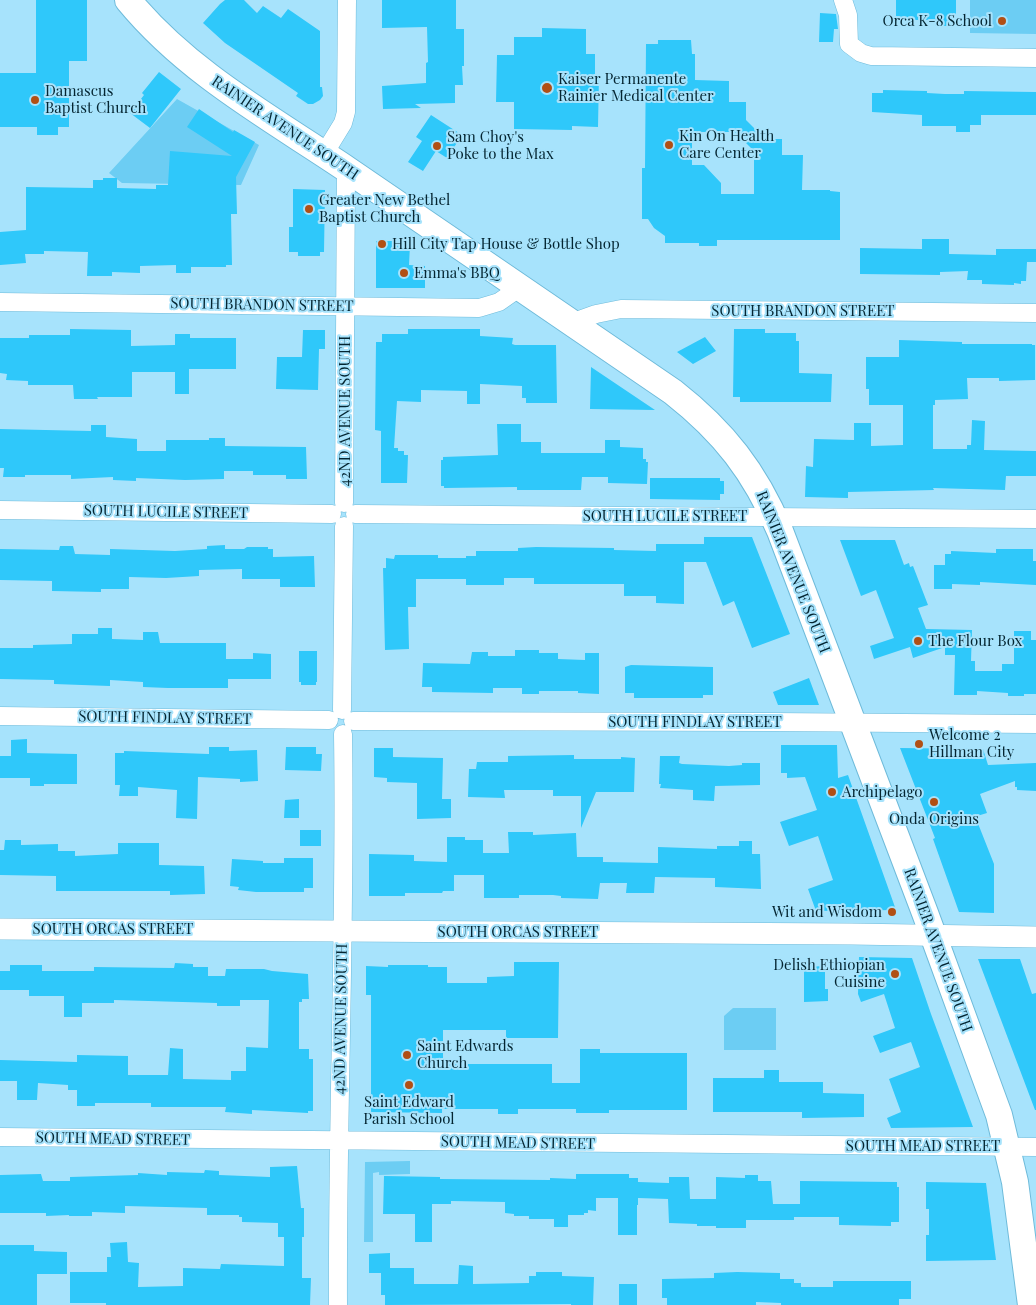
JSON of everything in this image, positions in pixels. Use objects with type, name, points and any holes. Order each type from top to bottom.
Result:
[{"type":"main road","name":"RAINIER AVENUE SOUTH","points":[[128,0],[160,37],[191,63],[274,122],[324,154],[673,392],[712,425],[745,464],[774,516],[933,935],[999,1115],[1019,1207],[1031,1305]]},
{"type":"street","points":[[324,154],[343,123],[346,112],[347,0]]},
{"type":"street","points":[[843,0],[848,15],[849,44],[861,53],[871,56],[1036,58]]},
{"type":"street","name":"42ND AVENUE SOUTH","points":[[338,1305],[343,930],[342,721],[346,169]]},
{"type":"street","name":"SOUTH BRANDON STREET","points":[[0,302],[479,308],[498,302],[519,288]]},
{"type":"street","name":"SOUTH BRANDON STREET","points":[[571,323],[596,314],[620,309],[1036,312]]},
{"type":"street","name":"SOUTH LUCILE STREET","points":[[0,510],[1036,519]]},
{"type":"street","name":"SOUTH FINDLAY STREET","points":[[0,716],[342,721],[1036,724]]},
{"type":"street","name":"SOUTH ORCAS STREET","points":[[0,928],[1036,937]]},
{"type":"street","name":"SOUTH MEAD STREET","points":[[0,1137],[1036,1147]]},
{"type":"shaded area","name":"Orca K-8 School","points":[[970,0],[1036,0],[1036,34],[970,33]]},
{"type":"shaded area","points":[[177,99],[259,145],[241,185],[122,183],[109,173]]},
{"type":"shaded area","points":[[733,1008],[776,1008],[776,1050],[724,1050],[724,1016]]},
{"type":"shaded area","points":[[410,1161],[410,1174],[379,1175],[379,1172],[373,1173],[373,1242],[364,1242],[365,1162]]},
{"type":"building","points":[[36,0],[87,0],[87,61],[69,61],[69,127],[58,127],[58,135],[37,135],[37,127],[0,127],[0,73],[36,73]]},
{"type":"building","points":[[225,0],[244,0],[257,13],[263,6],[281,18],[288,9],[320,31],[320,87],[322,87],[323,96],[320,100],[313,104],[308,104],[296,96],[298,93],[225,43],[203,23]]},
{"type":"building","points":[[382,0],[456,0],[456,29],[464,29],[464,66],[462,66],[463,85],[455,85],[455,103],[415,104],[421,108],[383,109],[382,86],[426,83],[426,63],[428,62],[427,27],[382,28]]},
{"type":"building","points":[[896,0],[956,0],[956,21],[951,21],[951,26],[935,26],[934,20],[896,20]]},
{"type":"building","points":[[820,13],[836,14],[838,29],[834,29],[833,42],[819,42]]},
{"type":"building","name":"Kaiser Permanente Rainier Medical Center","points":[[542,28],[586,29],[586,54],[595,54],[595,75],[599,75],[598,127],[572,126],[572,130],[514,129],[514,102],[496,102],[497,55],[514,55],[514,37],[542,37]]},
{"type":"building","name":"Kin On Health Care Center","points":[[658,40],[691,40],[692,54],[695,54],[695,80],[729,81],[729,102],[746,102],[746,120],[765,139],[782,139],[782,155],[803,155],[802,190],[840,192],[840,240],[717,240],[717,246],[699,246],[699,243],[665,243],[665,236],[654,228],[648,219],[642,219],[642,168],[645,168],[646,44],[658,44]],"holes":[[[692,132],[735,132],[754,151],[754,194],[721,194],[721,183],[704,165],[692,165]]]},
{"type":"building","points":[[159,72],[181,89],[150,128],[130,113],[144,95],[142,93]]},
{"type":"building","points":[[883,90],[927,91],[927,93],[945,94],[964,94],[964,91],[1036,92],[1036,115],[981,115],[981,125],[970,125],[970,132],[956,132],[956,126],[922,126],[922,115],[872,112],[872,93],[883,93]]},
{"type":"building","points":[[199,109],[233,132],[234,130],[255,142],[236,177],[237,214],[231,214],[232,265],[226,265],[226,267],[191,267],[191,273],[176,273],[176,265],[140,266],[140,273],[112,272],[112,276],[87,276],[88,252],[44,251],[44,254],[25,254],[26,263],[0,265],[0,232],[26,230],[26,187],[93,188],[93,180],[117,178],[117,188],[156,189],[156,185],[168,185],[170,151],[232,156],[187,127]]},
{"type":"building","name":"Sam Choy's Poke to the Max","points":[[431,115],[462,135],[447,158],[436,151],[423,171],[408,162],[422,141],[416,137]]},
{"type":"building","name":"Greater New Bethel Baptist Church","points":[[293,189],[325,190],[324,252],[320,252],[320,256],[298,256],[298,252],[289,252],[289,227],[293,227]]},
{"type":"building","points":[[922,239],[949,239],[949,254],[996,255],[996,249],[1036,249],[1036,262],[1027,262],[1026,281],[1021,281],[1021,284],[1014,283],[1014,285],[982,284],[982,280],[967,280],[968,271],[940,272],[940,275],[860,274],[860,248],[922,249]]},
{"type":"building","points":[[376,241],[393,241],[393,245],[410,245],[409,265],[425,266],[425,288],[376,288]]},
{"type":"building","points":[[70,329],[131,330],[131,346],[175,345],[175,334],[190,334],[190,338],[236,338],[236,369],[189,369],[189,394],[175,394],[175,372],[132,372],[132,397],[97,397],[98,399],[74,399],[73,385],[28,385],[28,381],[6,380],[7,374],[0,373],[0,338],[29,338],[29,335],[70,335]]},
{"type":"building","points":[[408,329],[480,329],[480,336],[513,338],[512,344],[515,345],[556,345],[557,403],[526,403],[526,398],[522,398],[522,386],[480,384],[480,404],[467,404],[467,391],[421,390],[421,402],[397,401],[394,448],[398,448],[398,451],[404,451],[404,455],[408,455],[407,483],[381,483],[381,431],[375,430],[376,342],[382,342],[382,334],[408,334]]},
{"type":"building","points":[[734,329],[765,329],[765,333],[796,333],[796,341],[799,341],[799,373],[832,374],[831,402],[740,402],[740,397],[733,397]]},
{"type":"building","points":[[303,330],[325,330],[325,349],[319,349],[318,390],[276,389],[277,357],[302,357]]},
{"type":"building","points":[[705,337],[716,351],[693,364],[677,352]]},
{"type":"building","points":[[899,340],[962,342],[962,344],[1035,345],[1035,380],[999,381],[999,378],[967,378],[968,399],[935,400],[935,405],[933,405],[933,449],[967,449],[967,445],[971,445],[972,420],[985,421],[984,450],[1036,451],[1036,476],[1006,476],[1005,490],[933,488],[934,490],[848,492],[848,498],[805,497],[806,466],[813,467],[814,439],[854,440],[854,423],[871,423],[871,446],[903,445],[903,405],[869,405],[869,389],[866,389],[866,357],[899,357]]},
{"type":"building","points":[[591,367],[655,410],[590,409]]},
{"type":"building","points":[[497,424],[521,424],[521,442],[541,442],[541,453],[605,453],[605,440],[620,440],[620,447],[643,448],[643,459],[646,459],[646,462],[648,462],[647,484],[608,483],[608,477],[582,477],[581,490],[517,490],[517,487],[444,488],[444,486],[441,486],[441,460],[443,460],[443,457],[498,455]]},
{"type":"building","points":[[91,425],[106,425],[106,437],[137,439],[137,451],[166,451],[166,440],[209,440],[209,438],[225,438],[225,446],[306,447],[307,479],[286,479],[286,475],[253,475],[253,471],[224,471],[224,479],[185,480],[136,478],[136,481],[113,480],[113,477],[71,479],[71,475],[3,477],[4,468],[0,468],[0,429],[91,431]]},
{"type":"building","points":[[650,478],[720,478],[720,481],[724,481],[724,494],[720,494],[720,500],[650,499]]},
{"type":"building","points":[[704,537],[752,537],[790,634],[752,648],[734,601],[723,606],[706,562],[684,562],[684,604],[656,603],[656,596],[624,596],[624,584],[534,584],[534,578],[504,578],[504,585],[466,585],[466,579],[416,579],[416,607],[408,607],[409,649],[385,650],[383,568],[386,568],[386,558],[394,559],[395,555],[438,555],[438,558],[466,558],[466,556],[476,556],[476,551],[518,551],[518,548],[536,547],[614,548],[614,550],[656,551],[656,544],[704,544]]},
{"type":"building","points":[[840,540],[895,540],[904,565],[909,563],[910,567],[913,566],[928,605],[918,608],[926,629],[972,630],[971,661],[975,661],[975,671],[1002,671],[1002,664],[1014,664],[1014,631],[1031,631],[1031,640],[1036,640],[1036,694],[1008,696],[1008,693],[977,691],[977,695],[954,695],[955,655],[945,655],[945,647],[913,658],[910,647],[874,659],[870,646],[894,638],[876,590],[861,596]]},
{"type":"building","points":[[225,545],[225,549],[268,547],[268,549],[273,549],[273,557],[314,556],[315,587],[280,587],[280,579],[242,579],[242,569],[199,570],[199,576],[166,578],[129,577],[129,589],[101,589],[101,592],[52,591],[52,581],[0,580],[0,549],[59,550],[60,546],[73,546],[75,554],[110,555],[110,549],[175,551],[207,549],[207,546]]},
{"type":"building","points":[[996,549],[1033,549],[1033,561],[1036,561],[1036,585],[980,582],[980,585],[952,584],[952,589],[934,589],[934,565],[945,565],[945,554],[951,554],[951,551],[996,553]]},
{"type":"building","points":[[98,628],[112,628],[112,639],[143,640],[143,632],[158,632],[160,643],[226,643],[226,659],[253,659],[253,653],[271,654],[271,679],[228,679],[228,688],[168,688],[143,687],[143,682],[110,680],[110,686],[54,684],[54,680],[0,679],[0,648],[33,648],[33,645],[72,644],[72,634],[98,634]]},
{"type":"building","points":[[515,650],[539,650],[539,653],[558,653],[558,659],[585,660],[585,653],[599,653],[599,694],[578,693],[578,691],[539,691],[539,694],[522,694],[522,688],[493,688],[493,693],[432,692],[432,687],[422,687],[423,663],[470,664],[472,652],[488,652],[488,656],[515,656]]},
{"type":"building","points":[[299,651],[317,651],[316,685],[301,685],[301,682],[299,682]]},
{"type":"building","points":[[631,665],[713,667],[713,695],[703,695],[703,698],[634,698],[634,693],[625,693],[625,667]]},
{"type":"building","points":[[809,678],[819,705],[778,705],[773,692]]},
{"type":"building","points":[[27,739],[27,753],[77,754],[77,784],[30,786],[30,778],[0,778],[0,756],[11,756],[11,740]]},
{"type":"building","points":[[781,745],[837,745],[838,778],[848,775],[896,910],[816,911],[808,889],[833,880],[818,836],[789,846],[780,822],[817,810],[805,777],[787,778],[787,773],[781,773]]},
{"type":"building","points":[[209,747],[229,747],[229,751],[257,750],[258,781],[240,782],[240,779],[198,777],[197,819],[176,818],[177,790],[138,787],[138,796],[119,796],[120,785],[115,785],[115,753],[124,753],[124,751],[209,754]]},
{"type":"building","points":[[286,747],[316,747],[316,754],[322,754],[321,771],[285,770]]},
{"type":"building","points":[[374,748],[393,748],[393,757],[443,758],[442,799],[451,799],[451,818],[417,819],[417,783],[387,782],[387,778],[374,777]]},
{"type":"building","points":[[900,748],[983,749],[988,765],[1036,763],[1036,791],[1017,790],[1015,781],[980,794],[987,813],[977,816],[977,821],[994,864],[994,913],[959,912],[933,839],[935,838]]},
{"type":"building","points":[[574,755],[574,759],[635,758],[634,792],[596,792],[581,828],[581,796],[553,796],[553,790],[504,790],[505,798],[468,797],[469,769],[476,769],[477,762],[508,762],[508,756]]},
{"type":"building","points":[[660,756],[680,756],[679,763],[682,764],[729,766],[742,765],[742,763],[760,763],[760,785],[715,786],[714,801],[693,800],[693,790],[660,788]]},
{"type":"building","points":[[299,799],[299,818],[284,818],[285,800]]},
{"type":"building","points":[[300,830],[321,830],[321,846],[300,846]]},
{"type":"building","points":[[508,832],[533,832],[533,835],[576,833],[577,857],[603,857],[603,862],[658,863],[658,847],[717,849],[717,846],[739,846],[739,841],[752,841],[752,854],[760,854],[761,889],[715,887],[715,878],[655,877],[654,893],[626,893],[627,883],[600,883],[598,899],[561,898],[561,896],[553,895],[519,895],[519,898],[484,898],[484,875],[454,875],[454,891],[443,891],[442,893],[405,893],[405,896],[369,896],[369,854],[414,855],[414,861],[447,862],[447,837],[483,840],[483,853],[509,853]]},
{"type":"building","points":[[5,840],[21,840],[21,845],[58,844],[58,851],[75,851],[75,856],[118,854],[118,843],[159,843],[159,865],[204,866],[205,894],[170,895],[170,891],[56,891],[56,876],[0,875],[0,850],[4,850]]},
{"type":"building","points":[[284,858],[313,858],[313,888],[304,888],[304,892],[256,892],[238,890],[239,887],[230,886],[232,859],[263,861],[263,863],[284,863]]},
{"type":"building","points":[[859,957],[912,958],[973,1127],[891,1128],[887,1118],[901,1112],[889,1079],[920,1067],[911,1042],[880,1053],[873,1036],[895,1028],[884,994],[861,1002],[858,994]]},
{"type":"building","points":[[978,959],[1020,959],[1032,994],[1036,993],[1036,1110],[1035,1110]]},
{"type":"building","points":[[514,962],[559,962],[558,1038],[506,1038],[506,1030],[443,1030],[443,1064],[552,1064],[552,1083],[580,1083],[580,1049],[600,1049],[600,1053],[687,1053],[687,1110],[609,1110],[609,1113],[576,1113],[576,1109],[518,1109],[518,1114],[498,1114],[498,1109],[442,1109],[442,1113],[371,1112],[371,995],[366,995],[366,966],[428,965],[428,967],[447,967],[447,983],[487,983],[487,977],[514,976]]},
{"type":"building","points":[[175,963],[193,964],[193,967],[208,967],[208,976],[225,976],[226,969],[264,969],[308,974],[309,999],[302,999],[302,1002],[299,1002],[299,1049],[309,1049],[309,1059],[313,1059],[313,1111],[308,1111],[308,1113],[252,1110],[252,1114],[225,1112],[226,1107],[151,1107],[151,1103],[95,1103],[95,1106],[77,1106],[77,1090],[68,1090],[68,1085],[38,1083],[37,1100],[17,1100],[17,1081],[0,1081],[0,1060],[77,1062],[77,1055],[128,1056],[128,1075],[168,1075],[170,1048],[183,1049],[183,1079],[231,1080],[231,1071],[246,1071],[246,1047],[268,1048],[269,1000],[240,1000],[240,1006],[217,1006],[217,1003],[114,1000],[114,1003],[82,1003],[82,1017],[64,1017],[64,996],[29,996],[29,990],[0,990],[0,971],[10,971],[10,965],[42,965],[42,971],[94,971],[94,967],[174,968]]},
{"type":"building","points":[[825,966],[825,989],[828,989],[828,1001],[804,1002],[804,967]]},
{"type":"building","points":[[764,1070],[779,1070],[779,1082],[823,1082],[823,1093],[864,1094],[864,1117],[802,1118],[802,1112],[713,1112],[713,1078],[764,1078]]},
{"type":"building","points":[[297,1166],[301,1208],[304,1208],[302,1278],[311,1278],[310,1305],[106,1305],[106,1303],[70,1303],[70,1272],[107,1272],[107,1257],[111,1257],[110,1243],[127,1242],[128,1262],[139,1263],[138,1287],[183,1286],[183,1268],[220,1269],[221,1264],[284,1266],[284,1237],[278,1237],[278,1223],[242,1222],[242,1217],[239,1217],[239,1215],[207,1215],[207,1208],[125,1206],[125,1213],[92,1212],[92,1216],[0,1213],[0,1175],[41,1174],[43,1181],[70,1181],[70,1177],[138,1175],[138,1173],[167,1175],[167,1172],[204,1173],[205,1170],[219,1171],[219,1175],[270,1177],[270,1167]]},
{"type":"building","points":[[576,1174],[629,1174],[629,1178],[638,1178],[638,1182],[669,1183],[669,1177],[689,1177],[690,1199],[716,1199],[716,1177],[745,1178],[745,1175],[758,1175],[758,1181],[771,1181],[773,1204],[800,1204],[800,1181],[897,1182],[897,1187],[899,1187],[899,1222],[891,1222],[891,1226],[839,1225],[839,1217],[794,1217],[794,1220],[746,1220],[746,1228],[716,1228],[716,1226],[669,1223],[668,1199],[638,1198],[637,1235],[618,1235],[618,1198],[596,1198],[596,1211],[588,1210],[588,1213],[584,1213],[584,1215],[568,1215],[568,1227],[554,1227],[554,1219],[529,1219],[529,1216],[514,1216],[514,1214],[505,1213],[505,1202],[451,1201],[451,1204],[432,1204],[432,1242],[415,1242],[415,1214],[383,1214],[384,1176],[440,1177],[440,1179],[550,1180],[550,1178],[576,1179]]},
{"type":"building","points":[[926,1182],[986,1183],[996,1260],[926,1261],[929,1209],[926,1209]]},
{"type":"building","points":[[0,1245],[34,1245],[34,1251],[67,1252],[67,1274],[37,1274],[37,1305],[0,1305]]},
{"type":"building","points":[[390,1253],[390,1268],[414,1268],[414,1284],[458,1284],[459,1265],[473,1266],[473,1284],[529,1283],[529,1276],[536,1276],[536,1272],[562,1272],[562,1276],[594,1277],[593,1305],[385,1305],[385,1295],[381,1295],[381,1273],[369,1273],[369,1254]]},
{"type":"building","points":[[714,1273],[780,1273],[780,1279],[794,1279],[794,1283],[801,1283],[801,1287],[833,1287],[833,1281],[911,1281],[911,1299],[899,1299],[899,1305],[781,1305],[781,1303],[756,1302],[756,1305],[667,1305],[667,1298],[662,1298],[662,1279],[714,1278]]},
{"type":"building","points":[[619,1284],[637,1284],[637,1305],[619,1305]]},
{"type":"place","name":"Orca K-8 School","points":[[1002,21]]},
{"type":"place","name":"Kaiser Permanente Rainier Medical Center","points":[[547,88]]},
{"type":"place","name":"Damascus Baptist Church","points":[[35,100]]},
{"type":"place","name":"Kin On Health Care Center","points":[[669,145]]},
{"type":"place","name":"Sam Choy's Poke to the Max","points":[[437,146]]},
{"type":"place","name":"Greater New Bethel Baptist Church","points":[[309,209]]},
{"type":"place","name":"Hill City Tap House & Bottle Shop","points":[[382,244]]},
{"type":"place","name":"Emma's BBQ","points":[[404,273]]},
{"type":"place","name":"The Flour Box","points":[[918,641]]},
{"type":"place","name":"Welcome 2 Hillman City","points":[[919,744]]},
{"type":"place","name":"Archipelago","points":[[832,792]]},
{"type":"place","name":"Onda Origins","points":[[934,802]]},
{"type":"place","name":"Wit and Wisdom","points":[[892,912]]},
{"type":"place","name":"Delish Ethiopian Cuisine","points":[[895,974]]},
{"type":"place","name":"Saint Edwards Church","points":[[407,1055]]},
{"type":"place","name":"Saint Edward Parish School","points":[[409,1085]]}]
